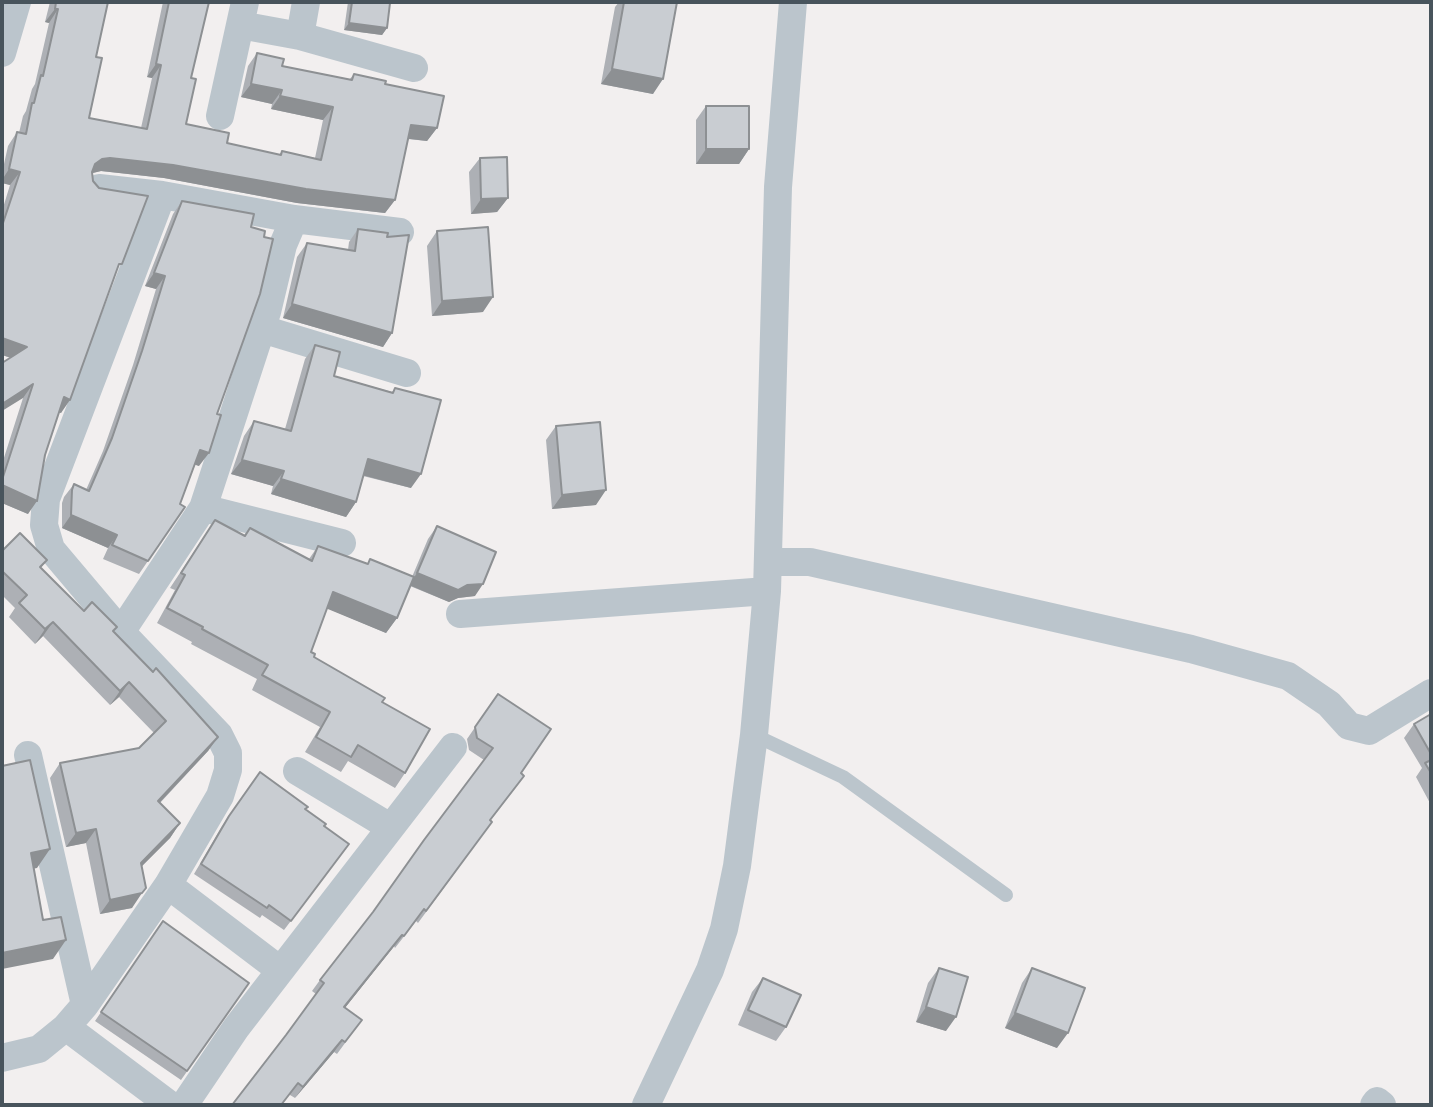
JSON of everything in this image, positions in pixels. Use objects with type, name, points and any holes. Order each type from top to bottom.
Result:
[{"type":"street","points":[[2,53],[17,2]]},
{"type":"street","points":[[300,36],[306,2]]},
{"type":"street","points":[[646,1105],[700,993],[724,929],[737,866],[754,735],[767,591],[778,187],[793,2]]},
{"type":"street","points":[[220,116],[243,13],[300,36],[414,68]]},
{"type":"street","points":[[99,188],[162,195],[294,219],[400,232]]},
{"type":"street","points":[[2,1058],[39,1049],[66,1027],[85,1005],[168,885],[220,796],[228,770],[228,753],[219,735],[121,632],[51,549],[44,524],[46,499],[162,195]]},
{"type":"street","points":[[121,632],[203,508],[262,329],[284,245],[294,219]]},
{"type":"street","points":[[262,329],[407,373]]},
{"type":"street","points":[[203,508],[342,543]]},
{"type":"street","points":[[768,562],[810,562],[1191,649],[1288,676],[1329,704],[1349,726],[1369,731],[1431,693]]},
{"type":"street","points":[[460,614],[767,591]]},
{"type":"street","points":[[184,1105],[236,1028],[453,747]]},
{"type":"street","points":[[27,755],[85,1005]]},
{"type":"street","points":[[297,771],[390,827]]},
{"type":"street","points":[[168,885],[280,970]]},
{"type":"street","points":[[66,1027],[170,1105]]},
{"type":"street","points":[[1374,1105],[1377,1101],[1382,1105]]},
{"type":"lane","points":[[754,735],[843,777],[1006,895]]},
{"type":"building","points":[[56,2],[108,2],[96,57],[102,58],[89,118],[147,129],[161,65],[156,64],[169,2],[209,2],[191,78],[196,79],[186,124],[229,133],[227,143],[281,155],[282,151],[321,160],[333,107],[280,96],[282,90],[251,84],[257,53],[284,59],[282,66],[352,80],[354,74],[386,81],[385,84],[444,96],[437,128],[411,125],[395,200],[306,189],[173,165],[110,158],[95,164],[93,181],[99,188],[148,196],[122,264],[119,264],[70,400],[64,397],[45,455],[37,501],[2,485],[33,384],[2,404],[2,363],[27,347],[2,338],[2,226],[20,172],[9,169],[17,132],[26,134],[32,103],[41,75],[43,76],[58,9],[55,9]]},
{"type":"building","points":[[352,2],[390,3],[387,28],[349,23]]},
{"type":"building","points":[[624,2],[677,2],[663,79],[612,69]]},
{"type":"building","points":[[706,106],[749,106],[749,149],[706,149]]},
{"type":"building","points":[[507,157],[508,198],[481,199],[480,158]]},
{"type":"building","points":[[182,201],[254,214],[251,227],[265,231],[264,237],[273,239],[260,294],[217,414],[221,415],[209,453],[200,450],[180,504],[185,507],[148,561],[112,545],[117,535],[71,515],[72,490],[74,484],[89,491],[112,438],[165,276],[154,273]]},
{"type":"building","points":[[488,227],[493,297],[442,301],[437,231]]},
{"type":"building","points":[[358,229],[388,233],[387,237],[409,235],[392,333],[292,304],[307,243],[355,251]]},
{"type":"building","points":[[315,345],[340,352],[334,376],[393,393],[395,388],[441,400],[421,474],[368,459],[356,502],[281,479],[284,471],[242,460],[254,421],[291,431]]},
{"type":"building","points":[[600,422],[606,490],[562,495],[556,426]]},
{"type":"building","points":[[215,520],[245,536],[250,528],[312,561],[318,546],[368,564],[370,559],[414,577],[397,618],[333,592],[311,652],[315,654],[314,657],[385,698],[382,702],[430,729],[405,773],[358,745],[351,757],[316,737],[330,712],[262,675],[268,665],[167,608],[185,575],[181,573]]},
{"type":"building","points":[[437,526],[496,552],[483,584],[467,585],[458,590],[417,573]]},
{"type":"building","points":[[20,533],[47,560],[40,567],[84,611],[92,602],[117,627],[113,631],[153,672],[156,668],[218,737],[158,801],[180,823],[141,863],[146,888],[142,893],[110,900],[96,829],[76,833],[60,763],[139,748],[166,721],[129,682],[120,691],[53,622],[45,629],[19,603],[27,595],[2,571],[2,551]]},
{"type":"building","points":[[498,694],[551,729],[521,773],[524,776],[426,911],[424,909],[344,1007],[362,1020],[345,1042],[342,1040],[303,1087],[298,1083],[281,1105],[232,1105],[324,983],[320,980],[493,748],[477,738],[475,727]]},
{"type":"building","points":[[1431,714],[1431,754],[1414,724]]},
{"type":"building","points":[[30,760],[50,849],[31,853],[43,920],[61,917],[66,940],[2,953],[2,766]]},
{"type":"building","points":[[1431,760],[1431,773],[1425,763]]},
{"type":"building","points":[[260,772],[308,807],[305,809],[349,844],[291,921],[201,864],[229,816]]},
{"type":"building","points":[[163,921],[249,983],[187,1071],[101,1012]]},
{"type":"building","points":[[939,968],[968,977],[956,1017],[926,1007]]},
{"type":"building","points":[[1032,968],[1085,988],[1068,1033],[1015,1013]]},
{"type":"building","points":[[763,978],[801,995],[786,1027],[748,1010]]}]
